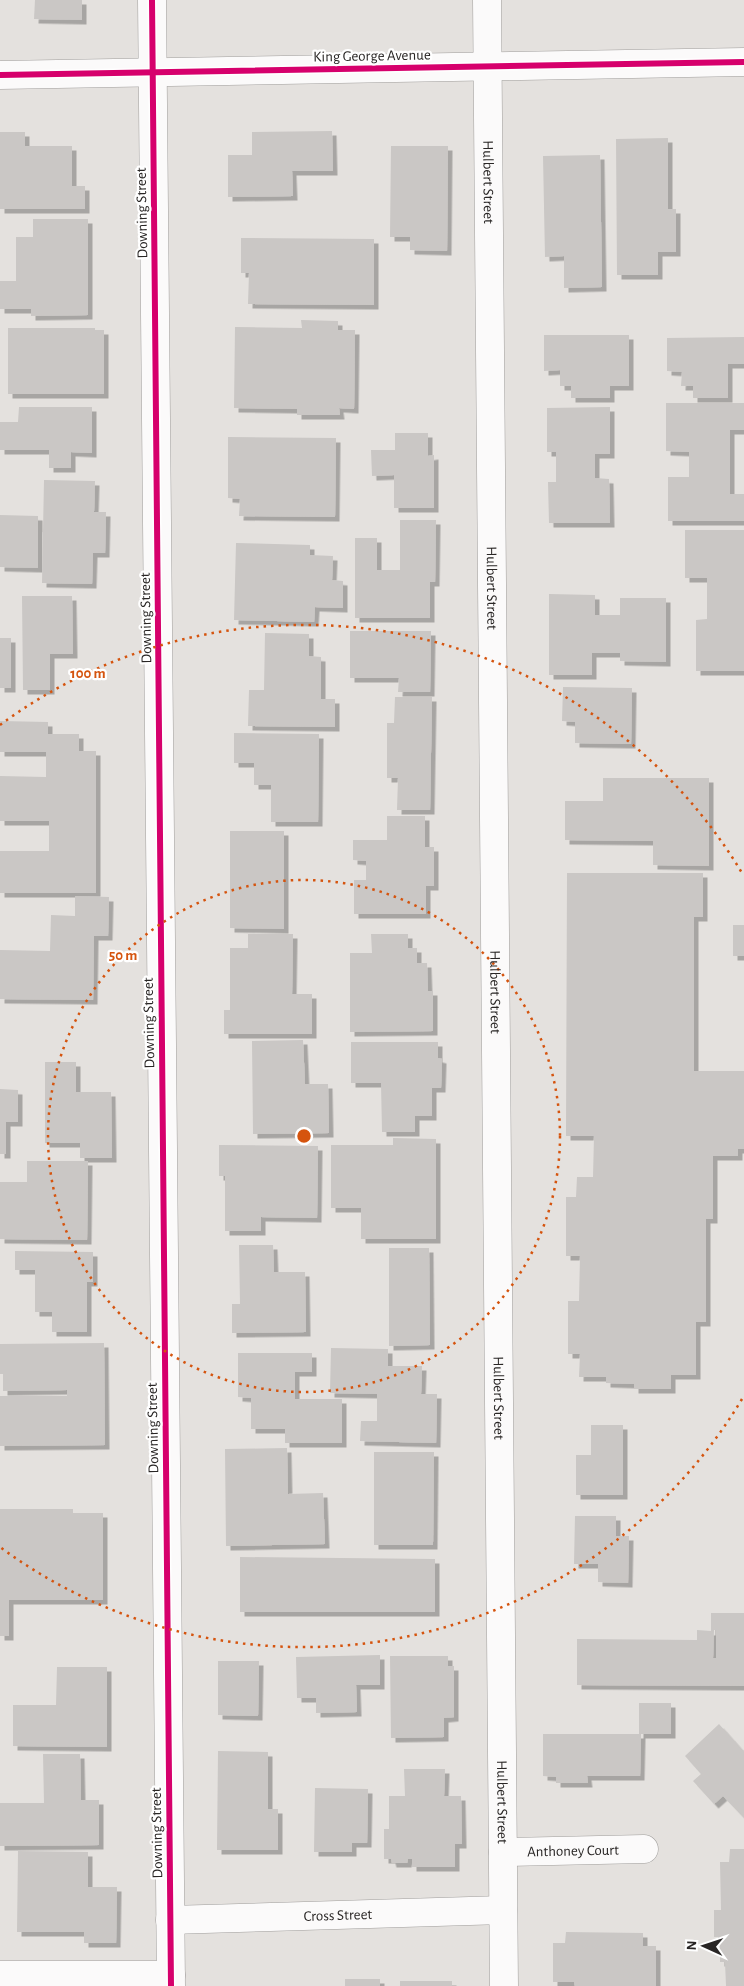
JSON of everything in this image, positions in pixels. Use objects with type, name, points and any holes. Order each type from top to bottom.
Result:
[{"type":"street","name":"Downing Street","points":[[152,0],[171,1980]]},
{"type":"street","name":"Hulbert Street","points":[[488,0],[504,1986]]},
{"type":"street","name":"King George Avenue","points":[[0,75],[744,62]]},
{"type":"street","name":"Anthoney Court","points":[[503,1852],[644,1848]]},
{"type":"street","name":"Cross Street","points":[[170,1920],[503,1910]]},
{"type":"street","points":[[0,1975],[171,1980]]},
{"type":"building","points":[[35,0],[82,0],[82,20],[34,19]]},
{"type":"building","points":[[332,131],[333,171],[292,171],[293,196],[228,197],[228,155],[252,155],[252,132]]},
{"type":"building","points":[[0,132],[25,132],[25,146],[72,146],[72,186],[85,186],[85,209],[0,209]]},
{"type":"building","points":[[668,138],[668,209],[676,209],[676,252],[658,252],[658,275],[617,275],[616,139]]},
{"type":"building","points":[[391,146],[448,146],[447,251],[410,250],[410,237],[390,237]]},
{"type":"building","points":[[600,155],[602,287],[564,288],[564,256],[545,257],[543,156]]},
{"type":"building","points":[[33,219],[88,219],[88,315],[31,316],[31,309],[0,309],[0,281],[16,281],[16,237],[33,237]]},
{"type":"building","points":[[241,238],[374,239],[374,305],[248,304],[249,273],[241,273]]},
{"type":"building","points":[[301,320],[338,321],[338,330],[355,330],[354,409],[339,408],[340,415],[297,415],[297,409],[234,408],[235,327],[302,328]]},
{"type":"building","points":[[8,328],[95,328],[95,330],[104,330],[104,394],[8,394]]},
{"type":"building","points":[[544,335],[629,335],[629,386],[610,386],[610,398],[571,398],[571,386],[560,386],[560,370],[544,371]]},
{"type":"building","points":[[744,337],[744,364],[728,364],[728,398],[693,398],[693,386],[681,386],[682,372],[667,371],[667,338]]},
{"type":"building","points":[[666,403],[744,403],[744,430],[730,430],[730,494],[744,494],[744,521],[668,521],[668,477],[689,477],[689,452],[666,451]]},
{"type":"building","points":[[19,407],[92,407],[92,453],[71,452],[71,468],[49,468],[49,450],[0,450],[0,422],[18,422]]},
{"type":"building","points":[[610,407],[610,454],[595,454],[595,478],[609,479],[610,523],[549,523],[548,482],[556,482],[556,452],[547,452],[547,408]]},
{"type":"building","points":[[395,433],[428,433],[428,456],[434,455],[434,508],[394,508],[394,475],[372,476],[371,450],[395,450]]},
{"type":"building","points":[[228,437],[336,438],[335,517],[239,516],[240,499],[228,498]]},
{"type":"building","points":[[44,480],[95,481],[94,512],[106,512],[105,553],[93,553],[92,584],[42,583]]},
{"type":"building","points":[[0,515],[38,516],[38,568],[0,567]]},
{"type":"building","points":[[400,520],[436,520],[435,582],[430,582],[430,618],[355,618],[355,538],[377,538],[377,570],[400,570]]},
{"type":"building","points":[[685,530],[744,530],[744,671],[696,671],[696,620],[707,619],[707,578],[685,578]]},
{"type":"building","points":[[236,543],[310,545],[310,555],[333,556],[332,580],[343,581],[343,608],[315,607],[314,622],[234,620]]},
{"type":"building","points":[[549,594],[595,595],[595,615],[620,615],[620,598],[666,598],[666,662],[620,661],[620,653],[592,653],[592,675],[549,675]]},
{"type":"building","points":[[22,596],[72,596],[73,654],[50,654],[50,690],[23,690]]},
{"type":"building","points":[[350,631],[431,631],[430,692],[398,692],[399,678],[350,678]]},
{"type":"building","points":[[265,633],[309,634],[309,656],[321,657],[321,699],[335,699],[335,727],[248,726],[249,690],[264,690]]},
{"type":"building","points":[[0,638],[11,638],[11,688],[0,688]]},
{"type":"building","points":[[563,687],[632,688],[631,744],[575,743],[575,722],[562,721]]},
{"type":"building","points":[[395,697],[432,697],[430,810],[397,810],[398,778],[387,778],[387,723],[394,723]]},
{"type":"building","points":[[0,721],[48,722],[48,734],[79,734],[79,751],[96,751],[96,893],[0,893],[0,851],[49,851],[49,821],[0,821],[0,776],[46,777],[46,752],[0,752]]},
{"type":"building","points":[[234,733],[319,734],[318,822],[271,822],[271,785],[254,785],[254,763],[234,763]]},
{"type":"building","points":[[603,778],[709,778],[709,866],[653,865],[653,841],[565,840],[565,801],[603,801]]},
{"type":"building","points":[[387,816],[425,816],[425,847],[434,847],[434,886],[426,886],[426,914],[354,914],[354,880],[366,880],[366,861],[353,860],[353,840],[387,840]]},
{"type":"building","points":[[230,831],[284,831],[284,929],[230,928]]},
{"type":"building","points":[[567,873],[703,873],[703,917],[694,917],[694,1071],[744,1071],[744,1149],[738,1149],[738,1156],[713,1156],[713,1219],[706,1219],[706,1322],[696,1322],[696,1375],[671,1375],[671,1389],[634,1389],[634,1384],[606,1383],[606,1377],[579,1377],[580,1354],[568,1354],[568,1301],[579,1301],[580,1256],[566,1256],[566,1197],[576,1197],[577,1177],[593,1177],[594,1136],[566,1136]]},
{"type":"building","points":[[75,896],[109,897],[108,936],[94,936],[93,1000],[0,999],[0,950],[50,951],[51,915],[75,916]]},
{"type":"building","points":[[733,925],[744,925],[744,956],[733,956]]},
{"type":"building","points":[[248,934],[293,934],[292,994],[312,994],[312,1034],[224,1034],[224,1010],[230,1010],[230,948],[248,948]]},
{"type":"building","points":[[371,934],[408,934],[408,948],[417,948],[417,963],[427,963],[428,991],[433,991],[433,1031],[350,1032],[350,953],[372,953]]},
{"type":"building","points":[[303,1040],[305,1084],[328,1084],[329,1133],[253,1134],[252,1041]]},
{"type":"building","points":[[351,1042],[438,1042],[438,1058],[442,1059],[441,1088],[432,1088],[432,1116],[415,1116],[415,1132],[382,1132],[381,1083],[351,1083]]},
{"type":"building","points":[[45,1062],[76,1062],[76,1092],[111,1092],[112,1158],[80,1158],[80,1143],[45,1143]]},
{"type":"building","points":[[0,1089],[18,1090],[18,1122],[6,1122],[6,1154],[0,1154]]},
{"type":"building","points":[[393,1138],[436,1139],[436,1239],[361,1239],[361,1208],[331,1208],[331,1145],[393,1145]]},
{"type":"building","points":[[219,1145],[318,1146],[317,1218],[261,1217],[261,1231],[225,1231],[225,1176],[219,1176]]},
{"type":"building","points":[[27,1161],[88,1161],[87,1240],[0,1239],[0,1182],[27,1182]]},
{"type":"building","points":[[239,1245],[273,1245],[274,1272],[305,1272],[306,1332],[232,1333],[232,1304],[240,1304]]},
{"type":"building","points":[[389,1248],[429,1248],[430,1345],[389,1346]]},
{"type":"building","points":[[15,1251],[93,1252],[93,1282],[87,1282],[87,1332],[52,1332],[52,1312],[35,1312],[35,1270],[15,1270]]},
{"type":"building","points":[[104,1343],[105,1445],[0,1446],[0,1396],[67,1396],[67,1390],[3,1391],[3,1374],[0,1374],[0,1344]]},
{"type":"building","points":[[331,1348],[388,1349],[388,1366],[422,1366],[421,1394],[437,1394],[436,1443],[360,1441],[361,1421],[377,1421],[377,1394],[330,1393]]},
{"type":"building","points":[[238,1353],[312,1353],[312,1372],[295,1372],[295,1399],[342,1399],[342,1443],[285,1443],[285,1429],[251,1429],[251,1398],[238,1397]]},
{"type":"building","points":[[591,1425],[623,1425],[623,1495],[576,1495],[576,1455],[591,1455]]},
{"type":"building","points":[[287,1448],[288,1494],[323,1493],[325,1544],[226,1546],[225,1449]]},
{"type":"building","points":[[374,1452],[434,1452],[433,1545],[374,1545]]},
{"type":"building","points":[[0,1509],[73,1509],[73,1513],[103,1513],[103,1600],[9,1600],[9,1636],[0,1636]]},
{"type":"building","points":[[575,1516],[616,1516],[616,1536],[629,1536],[628,1583],[598,1582],[598,1564],[574,1564]]},
{"type":"building","points":[[240,1557],[435,1559],[435,1612],[240,1612]]},
{"type":"building","points":[[711,1613],[744,1613],[744,1686],[577,1685],[577,1639],[697,1640],[697,1630],[711,1631]],"holes":[[[714,1630],[716,1630],[716,1658],[713,1658]]]},
{"type":"building","points":[[380,1655],[380,1685],[356,1685],[357,1712],[316,1713],[316,1698],[297,1698],[296,1657]]},
{"type":"building","points":[[390,1656],[448,1656],[448,1666],[454,1666],[454,1717],[444,1718],[444,1737],[391,1738]]},
{"type":"building","points":[[218,1661],[259,1661],[258,1716],[218,1715]]},
{"type":"building","points":[[57,1667],[107,1667],[107,1747],[13,1746],[13,1705],[56,1705]]},
{"type":"building","points":[[639,1703],[671,1703],[671,1734],[639,1734]]},
{"type":"building","points":[[719,1724],[744,1752],[744,1818],[723,1796],[714,1804],[693,1781],[701,1774],[685,1756]]},
{"type":"building","points":[[543,1734],[641,1734],[640,1776],[587,1776],[588,1783],[556,1783],[556,1777],[543,1776]]},
{"type":"building","points":[[218,1751],[268,1752],[268,1809],[278,1809],[278,1850],[217,1850]]},
{"type":"building","points":[[43,1754],[80,1754],[81,1800],[99,1800],[99,1845],[0,1846],[0,1803],[44,1803]]},
{"type":"building","points":[[404,1769],[445,1769],[444,1796],[461,1796],[462,1844],[455,1844],[455,1867],[412,1867],[412,1859],[408,1859],[407,1863],[392,1863],[391,1859],[384,1859],[384,1829],[389,1829],[389,1796],[405,1796]]},
{"type":"building","points":[[315,1788],[368,1789],[367,1843],[352,1843],[352,1852],[314,1852]]},
{"type":"building","points":[[730,1849],[744,1849],[744,1986],[726,1986],[725,1962],[720,1962],[720,1937],[714,1937],[714,1910],[721,1910],[720,1862],[729,1862]]},
{"type":"building","points":[[18,1851],[88,1852],[88,1887],[117,1887],[116,1943],[84,1943],[84,1932],[17,1932]]},
{"type":"building","points":[[566,1932],[643,1933],[643,1946],[656,1946],[656,1986],[575,1986],[574,1982],[553,1982],[553,1943],[565,1943]]},
{"type":"building","points":[[345,1979],[380,1979],[380,1986],[345,1986]]},
{"type":"building","points":[[400,1981],[452,1981],[452,1986],[400,1986]]},
{"type":"cycle path","points":[[152,0],[171,1986]]},
{"type":"cycle path","points":[[0,75],[744,62]]}]
